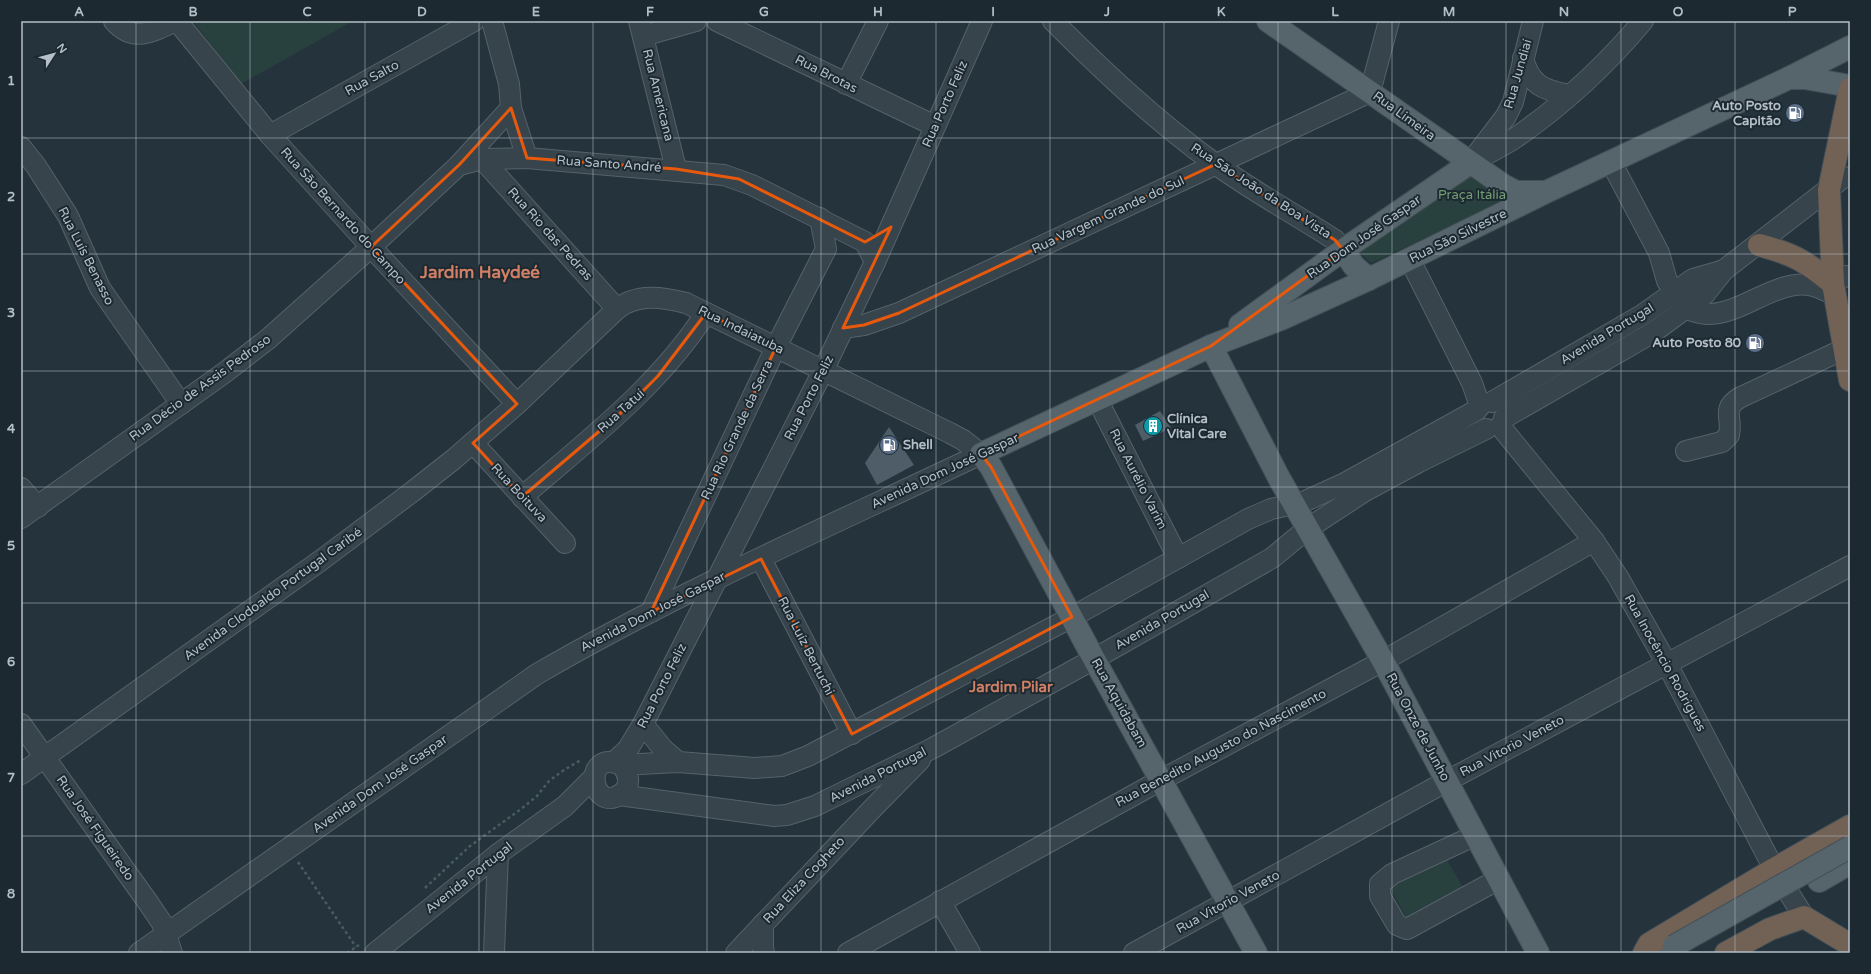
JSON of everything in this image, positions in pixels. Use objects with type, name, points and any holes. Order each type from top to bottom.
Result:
[{"type":"highway","points":[[1850,88],[1836,183],[1843,209],[1844,349],[1850,380]]},
{"type":"highway","points":[[1836,183],[1850,151]]},
{"type":"highway","points":[[1759,245],[1786,252],[1804,261],[1843,287]]},
{"type":"highway","points":[[1644,953],[1649,944],[1774,869],[1850,826]]},
{"type":"highway","points":[[1726,953],[1770,929],[1804,916],[1847,942]]},
{"type":"main road","name":"Rua Limeira","points":[[1268,21],[1470,164],[1503,185],[1513,201]]},
{"type":"main road","name":"Rua São Silvestre","points":[[1211,346],[1281,319],[1410,260],[1513,201],[1546,192],[1789,78],[1850,47]]},
{"type":"main road","name":"Rua São Silvestre","points":[[1789,78],[1805,78],[1850,88]]},
{"type":"main road","name":"Rua Dom José Gaspar","points":[[1211,346],[1273,303],[1343,250],[1470,164]]},
{"type":"main road","points":[[1343,250],[1354,266],[1369,279]]},
{"type":"main road","name":"Avenida Dom José Gaspar","points":[[981,454],[1211,346]]},
{"type":"main road","name":"Rua Onze de Junho","points":[[1211,346],[1307,529],[1383,661],[1448,781],[1538,953]]},
{"type":"main road","name":"Rua Aquidabam","points":[[981,454],[991,467],[1094,659],[1256,953]]},
{"type":"main road","points":[[1676,951],[1850,847]]},
{"type":"main road","points":[[1676,951],[1819,881],[1850,864]]},
{"type":"main road","points":[[1819,881],[1850,870]]},
{"type":"street","points":[[114,21],[127,32],[136,34],[160,29],[176,21]]},
{"type":"street","name":"Rua São Bernardo do Campo","points":[[176,21],[270,135],[371,247],[517,404]]},
{"type":"street","name":"Rua Salto","points":[[270,135],[474,21]]},
{"type":"street","points":[[492,21],[509,84],[511,108],[527,158]]},
{"type":"street","points":[[641,28],[696,21]]},
{"type":"street","name":"Rua Brotas","points":[[717,21],[935,126]]},
{"type":"street","points":[[846,84],[878,21]]},
{"type":"street","name":"Rua Porto Feliz","points":[[617,763],[628,749],[643,724],[823,370],[891,227],[982,21]]},
{"type":"street","name":"Rua São João da Boa Vista","points":[[1052,21],[1126,93],[1164,125],[1216,164],[1335,240],[1343,250]]},
{"type":"street","points":[[1370,92],[1389,21]]},
{"type":"street","name":"Rua Jundiaí","points":[[1470,164],[1506,116],[1513,102],[1533,21]]},
{"type":"street","name":"Rua Dom José Gaspar","points":[[1470,164],[1514,138],[1596,73],[1643,21]]},
{"type":"street","name":"Rua Americana","points":[[641,28],[676,169]]},
{"type":"street","points":[[1523,58],[1526,68],[1533,80],[1542,88],[1551,92],[1569,95]]},
{"type":"street","name":"Rua Vargem Grande do Sul","points":[[843,328],[864,325],[899,313],[1370,92]]},
{"type":"street","points":[[459,165],[511,108]]},
{"type":"street","name":"Rua Luís Benasso","points":[[21,147],[36,166],[68,216],[100,288],[181,404]]},
{"type":"street","name":"Rua Santo André","points":[[371,247],[459,165],[482,159],[527,158],[676,169],[724,175],[739,179],[820,218],[861,240]]},
{"type":"street","name":"Rua Rio das Pedras","points":[[482,159],[617,309]]},
{"type":"street","points":[[1611,162],[1659,253],[1668,281],[1686,309],[1708,314],[1728,311],[1780,289],[1796,285],[1843,287]]},
{"type":"street","name":"Avenida Portugal","points":[[565,806],[612,796],[774,816],[787,815],[815,806],[933,748],[1094,659],[1272,558],[1307,529],[1390,477],[1497,424],[1652,333],[1704,295],[1724,270],[1759,245],[1836,183]]},
{"type":"street","points":[[820,218],[826,250],[861,240],[891,227]]},
{"type":"street","points":[[861,240],[875,262]]},
{"type":"street","name":"Rua Décio de Assis Pedroso","points":[[21,518],[181,404],[268,339],[371,247]]},
{"type":"street","name":"Rua Rio Grande da Serra","points":[[651,612],[776,347],[826,250]]},
{"type":"street","points":[[1659,253],[1693,279],[1704,295]]},
{"type":"street","points":[[1410,260],[1484,405]]},
{"type":"street","name":"Avenida Portugal","points":[[617,763],[678,762],[754,768],[782,766],[808,756],[1072,617],[1261,513],[1294,505],[1345,483],[1642,315],[1693,279],[1724,270]]},
{"type":"street","name":"Rua Indaiatuba","points":[[517,404],[624,304],[635,299],[669,299],[686,303],[950,433],[963,440],[981,454]]},
{"type":"street","name":"Rua Tatuí","points":[[522,497],[622,411],[658,376],[679,352],[706,313]]},
{"type":"street","points":[[1686,451],[1722,442],[1729,435],[1731,423],[1728,412],[1731,404],[1739,398],[1844,349]]},
{"type":"street","name":"Rua Aurélio Varim","points":[[1097,399],[1178,558]]},
{"type":"street","name":"Avenida Clodoaldo Portugal Caribé","points":[[21,774],[326,556],[418,488],[473,443],[517,404]]},
{"type":"street","name":"Rua Inocêncio Rodrigues","points":[[1484,405],[1476,420],[1478,424],[1497,424],[1594,541],[1618,577],[1668,664],[1774,869],[1804,916]]},
{"type":"street","name":"Rua Boituva","points":[[473,443],[565,543]]},
{"type":"street","name":"Avenida Dom José Gaspar","points":[[139,953],[531,678],[571,654],[716,579],[981,454]]},
{"type":"street","points":[[21,488],[38,507]]},
{"type":"street","name":"Rua Benedito Augusto do Nascimento","points":[[848,953],[1161,780],[1383,661],[1594,541]]},
{"type":"street","name":"Rua Luíz Bertuchi","points":[[761,559],[852,734]]},
{"type":"street","name":"Rua Vitorio Veneto","points":[[1134,953],[1448,781],[1850,566]]},
{"type":"street","name":"Rua José Figueiredo","points":[[21,724],[162,923],[172,953]]},
{"type":"street","points":[[643,724],[663,749],[678,762]]},
{"type":"street","name":"Rua Eliza Cogheto","points":[[736,953],[873,808],[933,748]]},
{"type":"street","points":[[606,762],[617,763],[626,770],[628,777],[628,784],[625,791],[612,796],[598,792],[594,786],[593,778],[595,771],[606,762]]},
{"type":"street","name":"Avenida Portugal","points":[[364,948],[565,806],[593,778]]},
{"type":"street","points":[[868,780],[872,788],[873,808]]},
{"type":"street","points":[[1476,835],[1392,874],[1380,884],[1380,896],[1397,925],[1407,929],[1499,879]]},
{"type":"street","points":[[494,953],[498,854]]},
{"type":"street","points":[[940,901],[970,953]]},
{"type":"street","points":[[763,924],[762,947],[764,953]]},
{"type":"path","points":[[424,890],[470,846],[521,810],[537,796],[549,781],[564,770],[587,757]]},
{"type":"path","points":[[288,849],[364,948],[347,953]]},
{"type":"highlighted area","points":[[511,108],[527,158],[676,169],[739,179],[865,242],[891,227],[843,328],[864,325],[899,313],[1216,164],[1335,240],[1343,250],[1211,346],[981,454],[991,467],[1072,617],[852,734],[761,559],[651,612],[776,347],[706,313],[658,376],[623,411],[522,497],[473,443],[517,404],[371,247],[459,165]]},
{"type":"green space","points":[[193,21],[353,21],[241,84]]},
{"type":"green space","name":"Praça Itália","points":[[1472,171],[1514,197],[1371,263],[1357,250]]},
{"type":"green space","points":[[1444,855],[1464,889],[1408,920],[1389,886]]},
{"type":"building","name":"Clínica Vital Care","points":[[1160,411],[1171,428],[1143,441],[1135,425]]},
{"type":"building","name":"Shell","points":[[889,427],[914,465],[877,485],[865,463]]},
{"type":"place","name":"Auto Posto Capitão","points":[[1795,113]]},
{"type":"place","name":"Auto Posto 80","points":[[1755,343]]},
{"type":"place","name":"Clínica Vital Care","points":[[1153,426]]},
{"type":"place","name":"Shell","points":[[889,445]]},
{"type":"district","name":"Jardim Haydeé","points":[[480,272]]},
{"type":"district","name":"Jardim Pilar","points":[[1011,687]]}]
